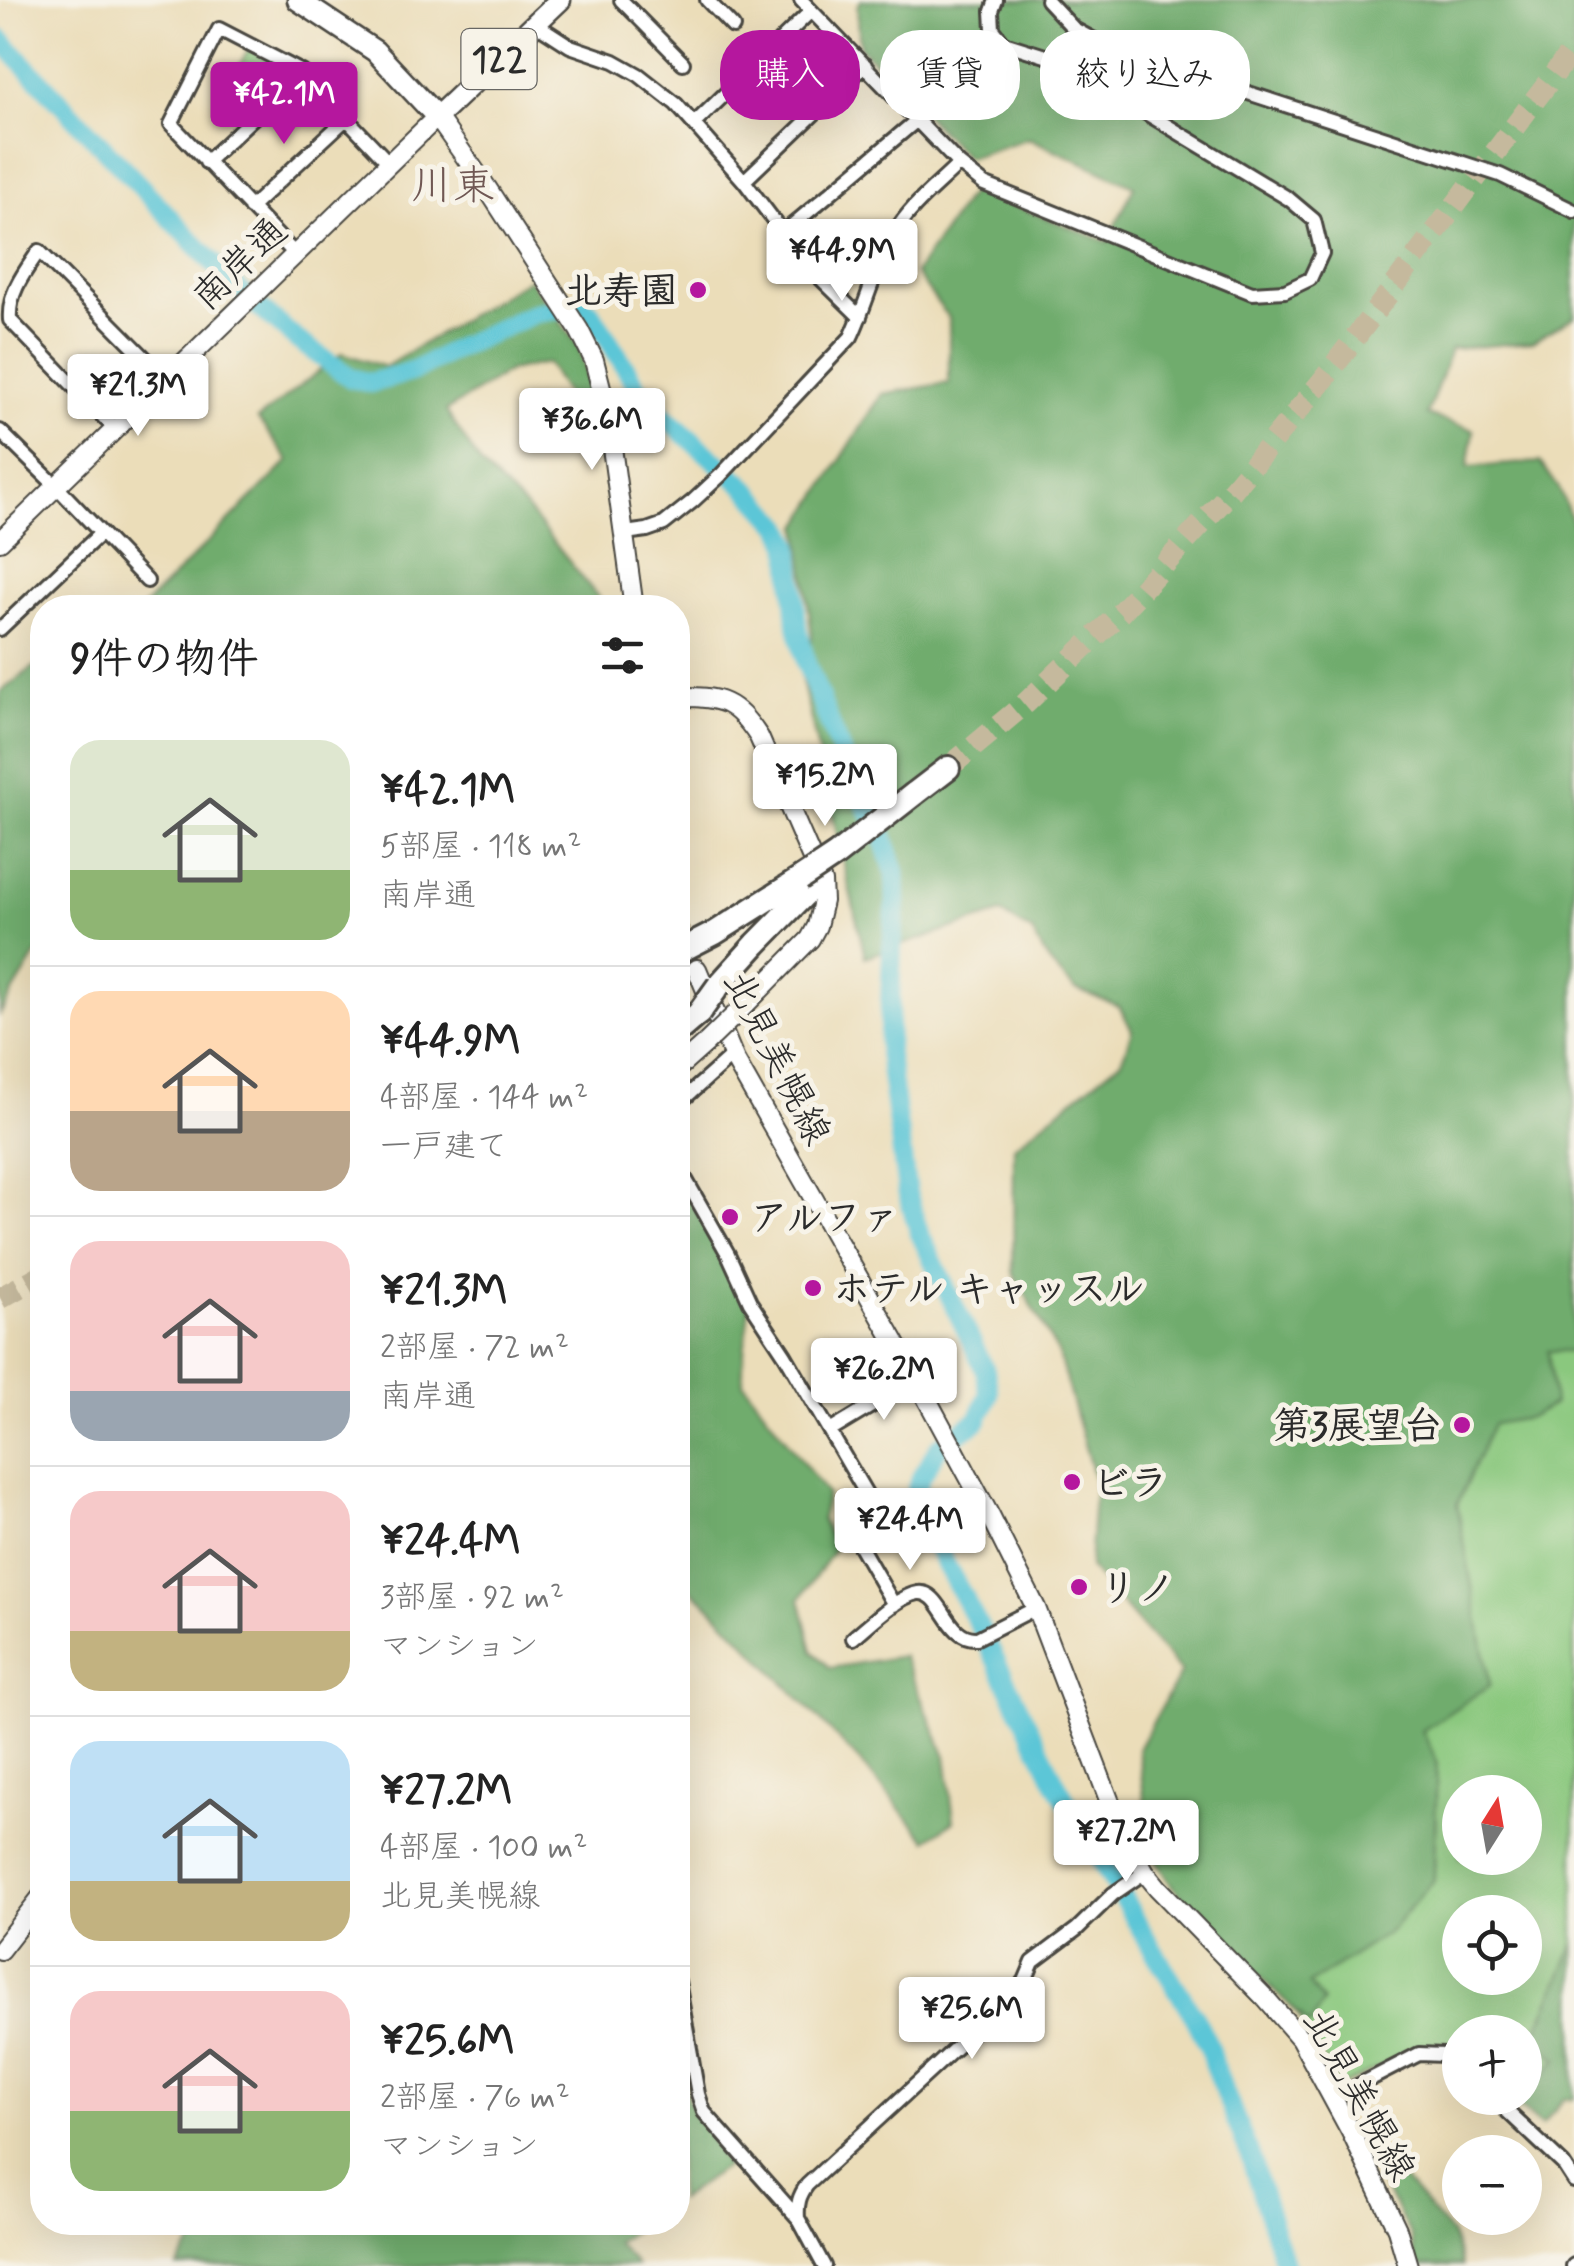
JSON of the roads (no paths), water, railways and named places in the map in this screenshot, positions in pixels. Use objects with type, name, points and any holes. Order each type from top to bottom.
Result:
[{"type":"highway","points":[[690,1020],[805,884],[836,855],[942,773]]},
{"type":"highway","points":[[690,946],[805,884]]},
{"type":"highway","points":[[690,938],[715,934]]},
{"type":"main road","name":"122","points":[[298,0],[375,51],[437,117],[560,0]]},
{"type":"main road","name":"南岸通","points":[[0,541],[437,117]]},
{"type":"main road","points":[[437,117],[579,330],[594,360],[602,382],[632,595]]},
{"type":"main road","points":[[690,697],[731,703],[747,718],[759,737],[822,882],[822,913],[810,939],[690,1057]]},
{"type":"main road","name":"北見美幌線","points":[[697,969],[733,1055],[944,1428],[1036,1608],[1119,1826],[1145,1872],[1300,2038],[1334,2098],[1396,2229],[1408,2266]]},
{"type":"main road","points":[[0,1950],[30,1911]]},
{"type":"street","points":[[621,0],[683,63]]},
{"type":"street","points":[[707,0],[732,27]]},
{"type":"street","points":[[783,232],[917,120],[984,184],[1252,293],[1286,291],[1310,279],[1322,253],[1314,220],[1288,199],[1058,60],[1004,43],[993,28],[996,0]]},
{"type":"street","points":[[1047,0],[1074,29],[1107,47],[1500,176],[1574,211]]},
{"type":"street","points":[[695,123],[806,5],[880,82]]},
{"type":"street","points":[[536,24],[570,46],[614,61],[639,75],[676,104],[744,181],[809,267],[860,317]]},
{"type":"street","points":[[295,254],[170,124],[219,29],[302,72],[390,164]]},
{"type":"street","points":[[744,181],[865,66]]},
{"type":"street","points":[[206,162],[302,72]]},
{"type":"street","points":[[250,208],[347,118]]},
{"type":"street","points":[[625,533],[664,524],[721,475],[851,337],[894,234],[910,212],[959,164]]},
{"type":"street","points":[[116,428],[10,320],[8,305],[39,251],[165,378]]},
{"type":"street","points":[[0,431],[147,581]]},
{"type":"street","points":[[36,595],[101,533]]},
{"type":"street","points":[[0,629],[30,600]]},
{"type":"street","points":[[690,1093],[733,1055]]},
{"type":"street","points":[[690,1187],[750,1302],[785,1354],[878,1514],[875,1522],[856,1539],[894,1605]]},
{"type":"street","points":[[830,1432],[916,1379]]},
{"type":"street","points":[[853,1638],[894,1605],[917,1593],[932,1598],[960,1636],[968,1639],[991,1632],[1036,1608]]},
{"type":"street","points":[[798,2218],[800,2194],[807,2185],[1012,1996],[1025,1981],[1033,1962],[1145,1872]]},
{"type":"street","points":[[690,2049],[704,2112],[798,2218],[824,2266]]},
{"type":"street","points":[[1334,2098],[1419,2054],[1442,2055]]},
{"type":"street","points":[[1510,2115],[1563,2164],[1574,2180]]},
{"type":"street","points":[[1563,2164],[1574,2152]]},
{"type":"waterway","points":[[0,39],[238,289],[296,339],[351,378],[370,383],[414,371],[535,313],[580,306],[591,312],[653,407],[746,487],[783,528],[790,545],[797,627],[806,663],[852,780],[882,832],[895,872],[888,1054],[907,1192],[919,1232],[985,1370],[989,1394],[978,1420],[939,1447],[922,1475],[916,1490],[919,1515],[1056,1783],[1209,2046],[1285,2266]]},
{"type":"tunnel","points":[[948,768],[1026,703],[1120,613],[1228,495],[1324,379],[1574,48]]},
{"type":"tunnel","points":[[690,952],[697,969]]},
{"type":"tunnel","points":[[0,1298],[30,1282]]},
{"type":"place","name":"北寿園","points":[[698,290]]},
{"type":"place","name":"アルファ","points":[[730,1217]]},
{"type":"place","name":"ホテル キャッスル","points":[[813,1288]]},
{"type":"place","name":"第3展望台","points":[[1462,1425]]},
{"type":"place","name":"ビラ","points":[[1072,1482]]},
{"type":"place","name":"リノ","points":[[1079,1587]]},
{"type":"district","name":"川東","points":[[453,184]]}]
